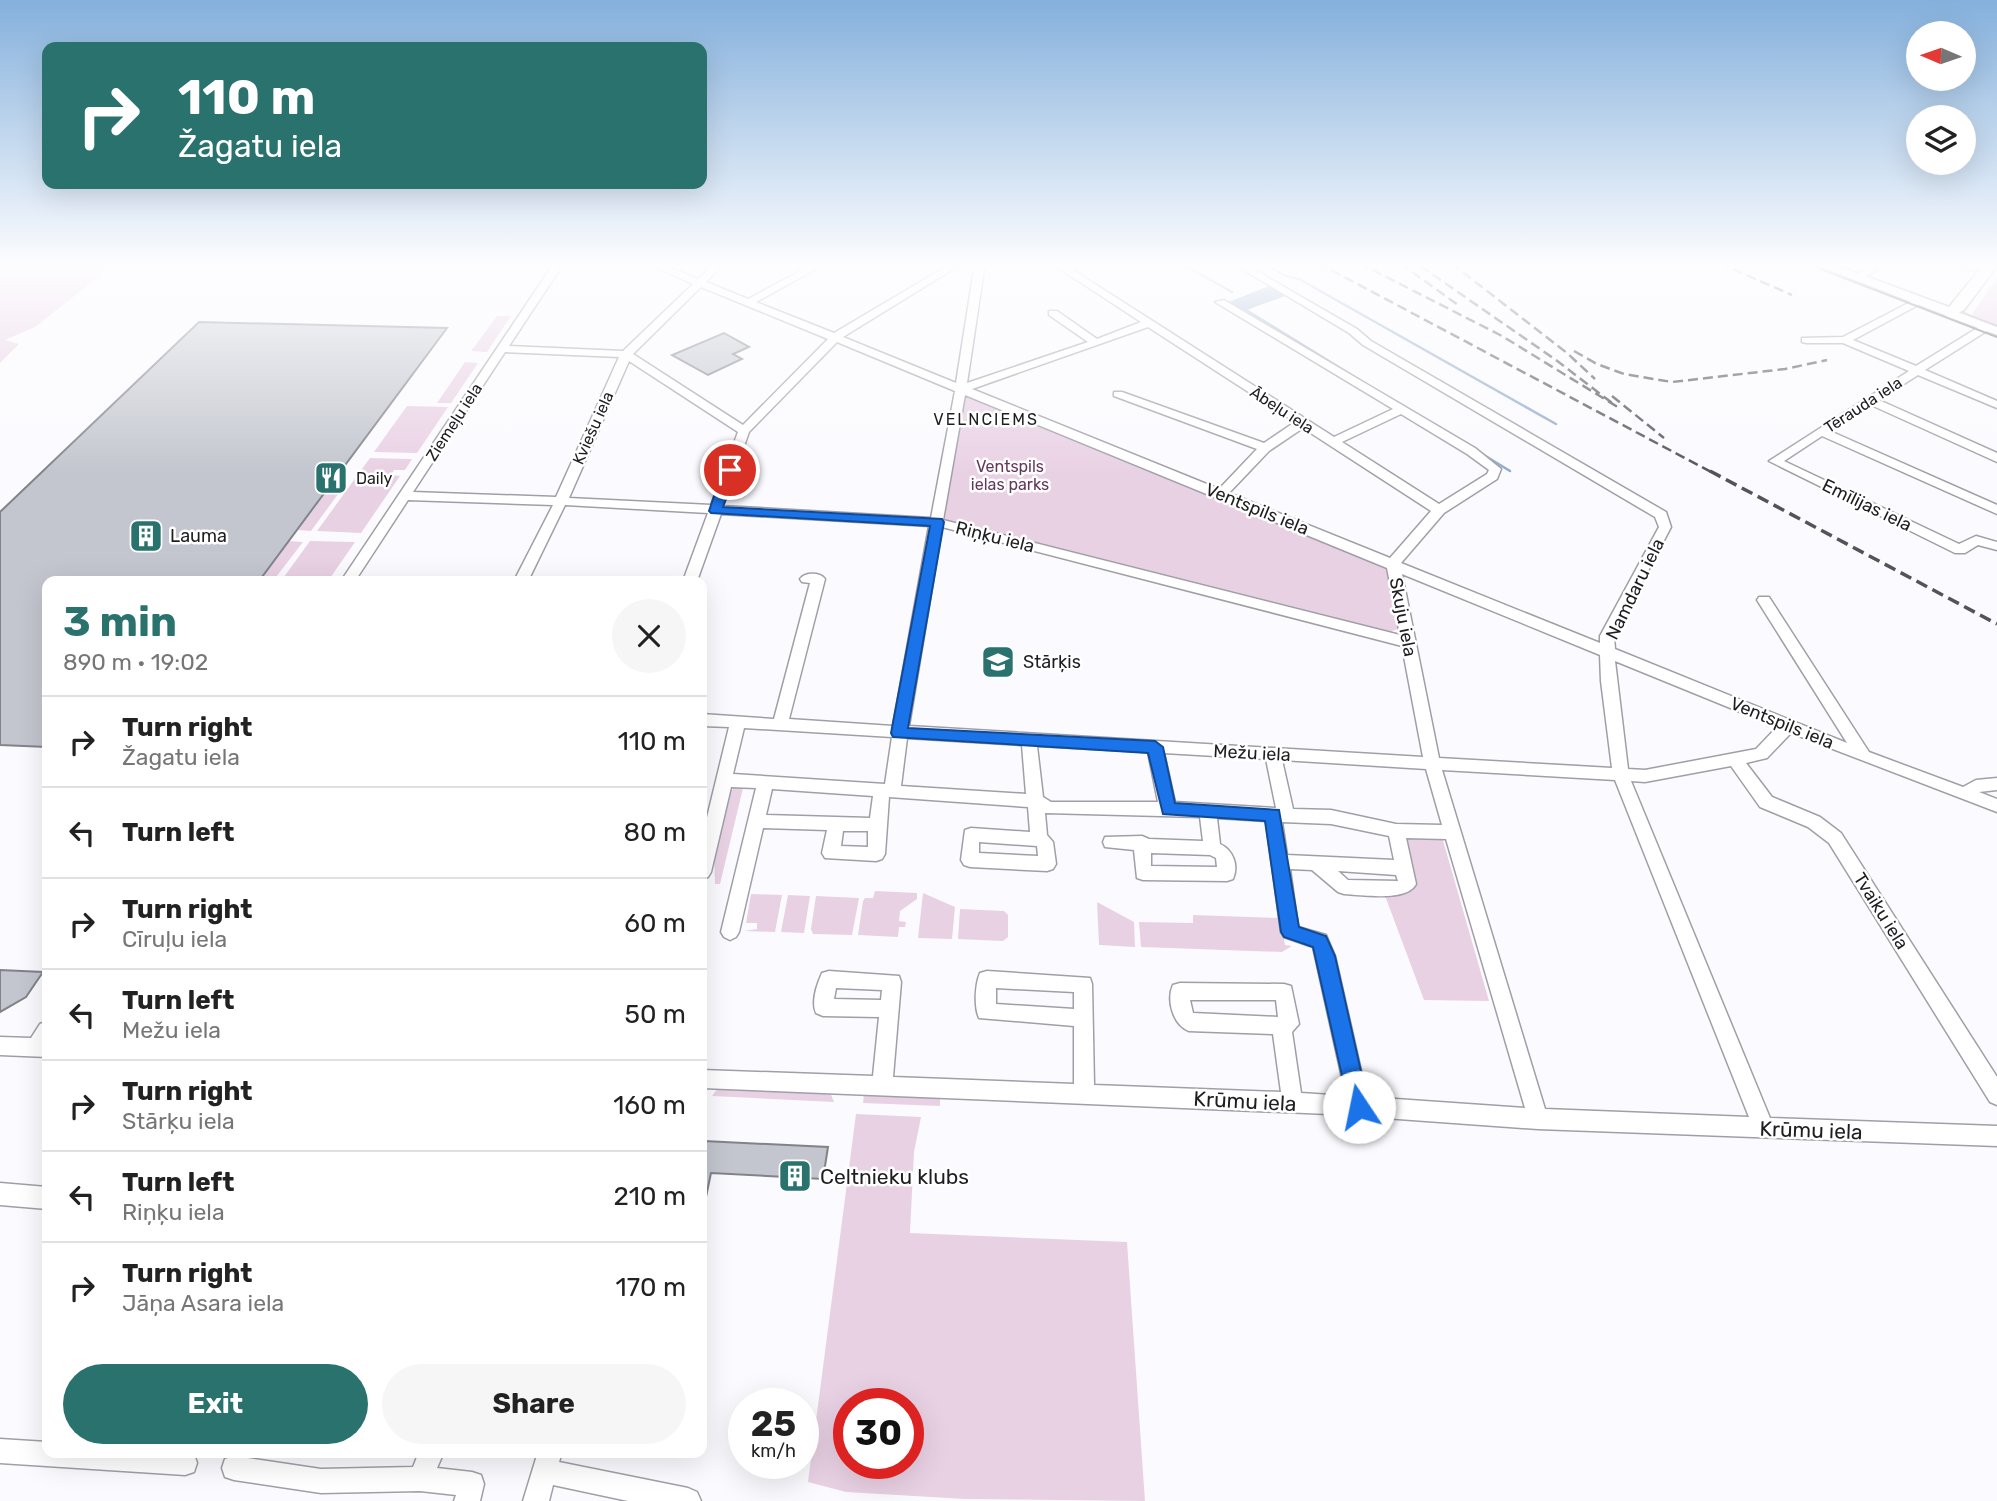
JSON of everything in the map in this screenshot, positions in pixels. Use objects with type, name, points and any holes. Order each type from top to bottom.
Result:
[{"type":"street","name":"Ziemeļu iela","points":[[351,576],[513,333]]},
{"type":"street","name":"Kviešu iela","points":[[524,576],[561,501],[626,354],[648,333]]},
{"type":"street","name":"Ventspils iela","points":[[827,333],[1863,756]]},
{"type":"street","points":[[692,576],[744,431],[843,333]]},
{"type":"street","points":[[836,824],[831,853],[876,854],[877,825],[899,733],[969,333]]},
{"type":"street","points":[[1082,333],[1097,343]]},
{"type":"street","points":[[961,389],[1123,333]]},
{"type":"street","name":"Ābeļu iela","points":[[1164,333],[1438,510]]},
{"type":"street","name":"Skuju iela","points":[[1272,333],[1471,451],[1495,469],[1493,476],[1438,510],[1393,564],[1432,764],[1538,1119]]},
{"type":"street","name":"Namdaru iela","points":[[1355,333],[1367,343],[1661,515],[1665,527],[1607,636],[1613,733],[1620,776],[1763,1128]]},
{"type":"street","points":[[1845,340],[1858,333]]},
{"type":"street","name":"Tērauda iela","points":[[1775,461],[1917,371],[1984,333]]},
{"type":"street","points":[[1806,340],[1845,340],[1997,405]]},
{"type":"street","points":[[502,349],[626,354],[744,431]]},
{"type":"street","points":[[1118,394],[1265,448]]},
{"type":"street","points":[[1870,400],[1997,458]]},
{"type":"street","points":[[1332,442],[1401,410]]},
{"type":"street","points":[[1221,494],[1265,448],[1302,423]]},
{"type":"street","points":[[1823,432],[1997,510]]},
{"type":"street","name":"Emīlijas iela","points":[[1775,461],[1960,550],[1976,540],[1997,546]]},
{"type":"street","name":"Riņķu iela","points":[[405,496],[561,501],[937,522],[1407,642]]},
{"type":"street","points":[[780,724],[818,579],[807,579]]},
{"type":"street","points":[[1764,600],[1863,756],[1993,804]]},
{"type":"street","name":"Mežu iela","points":[[707,720],[1620,776],[1665,773],[1761,754],[1789,725]]},
{"type":"street","points":[[707,851],[738,722]]},
{"type":"street","points":[[1029,740],[1039,839]]},
{"type":"street","points":[[1155,747],[1168,809]]},
{"type":"street","points":[[1273,754],[1279,815],[1278,862],[1290,932],[1320,942],[1326,956],[1359,1107]]},
{"type":"street","name":"Tvaiku iela","points":[[1735,759],[1766,802],[1814,822],[1835,838],[1997,1095]]},
{"type":"street","points":[[724,780],[1036,802],[1048,807],[1168,809],[1331,817],[1396,831],[1452,832]]},
{"type":"street","points":[[730,932],[765,783]]},
{"type":"street","points":[[1964,793],[1976,786],[1997,784]]},
{"type":"street","points":[[1208,811],[1212,848]]},
{"type":"street","points":[[756,821],[877,825]]},
{"type":"street","points":[[1278,862],[1404,868],[1396,831]]},
{"type":"street","points":[[971,835],[1039,839],[1045,842],[1048,864],[970,860],[971,835]]},
{"type":"street","points":[[1111,842],[1143,844],[1142,846],[1212,848],[1224,854],[1227,874],[1143,873],[1142,846]]},
{"type":"street","points":[[1083,1018],[986,1013],[987,979],[1083,984],[1084,1094]]},
{"type":"street","points":[[1180,990],[1284,992],[1289,1024],[1282,1026],[1189,1022],[1183,1016],[1180,990]]},
{"type":"street","points":[[882,1087],[889,1009]]},
{"type":"street","points":[[1282,1026],[1292,1103]]},
{"type":"street","points":[[0,1046],[42,1048]]},
{"type":"street","name":"Krūmu iela","points":[[707,1079],[1292,1103],[1538,1119],[1997,1136]]},
{"type":"street","points":[[0,1195],[42,1198]]},
{"type":"street","points":[[0,1451],[42,1454]]},
{"type":"street","points":[[108,1458],[185,1463]]},
{"type":"street","points":[[420,1479],[429,1458]]},
{"type":"street","points":[[536,1501],[547,1462],[688,1501]]},
{"type":"street","points":[[234,1468],[321,1481],[420,1479],[472,1484],[467,1501]]},
{"type":"green space","points":[[0,333],[21,333],[5,340],[19,344],[0,363]]},
{"type":"green space","points":[[484,333],[500,333],[487,352],[471,351]]},
{"type":"green space","points":[[465,362],[478,363],[451,403],[437,403]]},
{"type":"green space","name":"Ventspils ielas parks","points":[[966,395],[1385,564],[1398,629],[1389,632],[943,519],[963,397]]},
{"type":"green space","points":[[407,406],[448,407],[417,453],[374,452]]},
{"type":"green space","points":[[370,458],[412,459],[405,470],[394,470],[391,475],[400,476],[361,533],[317,531]]},
{"type":"green space","points":[[331,486],[344,486],[311,531],[298,530]]},
{"type":"green space","points":[[288,541],[303,542],[277,576],[263,576]]},
{"type":"green space","points":[[310,541],[355,542],[331,576],[285,576]]},
{"type":"green space","points":[[744,784],[720,884],[715,884],[714,858],[731,791],[737,785]]},
{"type":"green space","points":[[1403,837],[1442,837],[1489,1001],[1424,1000],[1384,893],[1413,891]]},
{"type":"green space","points":[[875,891],[917,893],[917,899],[900,911],[899,921],[906,922],[905,927],[899,927],[898,937],[858,935],[863,901],[865,898],[873,898]]},
{"type":"green space","points":[[923,893],[955,907],[952,939],[918,938]]},
{"type":"green space","points":[[751,894],[782,895],[775,932],[744,931],[757,929],[757,923],[746,923]]},
{"type":"green space","points":[[788,895],[810,896],[804,933],[781,932]]},
{"type":"green space","points":[[816,896],[859,898],[852,935],[813,934],[811,929]]},
{"type":"green space","points":[[1097,902],[1134,922],[1135,947],[1099,945]]},
{"type":"green space","points":[[960,909],[1004,911],[1008,915],[1008,937],[1003,941],[958,939]]},
{"type":"green space","points":[[1193,915],[1280,918],[1285,945],[1292,946],[1282,952],[1141,947],[1139,922],[1193,923]]},
{"type":"green space","points":[[718,1088],[830,1092],[834,1102],[712,1096]]},
{"type":"green space","points":[[864,1094],[940,1097],[940,1106],[863,1103]]},
{"type":"green space","points":[[856,1114],[921,1117],[914,1152],[910,1233],[1127,1242],[1145,1501],[965,1499],[846,1492],[808,1482],[808,1479],[819,1479],[819,1398]]},
{"type":"building","name":"Lauma","points":[[187,333],[443,333],[263,576],[42,576],[42,747],[0,745],[0,512]]},
{"type":"building","points":[[724,333],[749,347],[733,354],[742,359],[708,375],[672,355]]},
{"type":"building","points":[[0,970],[42,972],[26,997],[0,1012]]},
{"type":"building","name":"Celtnieku klubs","points":[[707,1141],[828,1147],[823,1179],[711,1173],[707,1192]]},
{"type":"waterway","points":[[1283,333],[1371,387]]},
{"type":"waterway","points":[[1395,333],[1556,424]]},
{"type":"waterway","points":[[1479,452],[1510,471]]},
{"type":"tram line","points":[[1987,333],[1997,337]]},
{"type":"railway","points":[[1450,333],[1713,473]]},
{"type":"railway","points":[[1496,333],[1616,406],[1517,333]]},
{"type":"railway","points":[[1541,333],[1595,379]]},
{"type":"railway","points":[[1574,351],[1597,364],[1624,374],[1672,382],[1785,369],[1827,360]]},
{"type":"railway","points":[[1612,396],[1664,438]]},
{"type":"railway","points":[[1710,471],[1997,624]]},
{"type":"place","name":"Daily","points":[[331,478]]},
{"type":"place","name":"Lauma","points":[[146,536]]},
{"type":"place","name":"Stārķis","points":[[998,662]]},
{"type":"place","name":"Celtnieku klubs","points":[[795,1176]]},
{"type":"district","name":"VELNCIEMS","points":[[986,419]]},
{"type":"route","points":[[730,470],[716,511],[937,522],[899,733],[1155,747],[1168,809],[1273,815],[1290,932],[1320,942],[1326,956],[1359,1107]]}]
